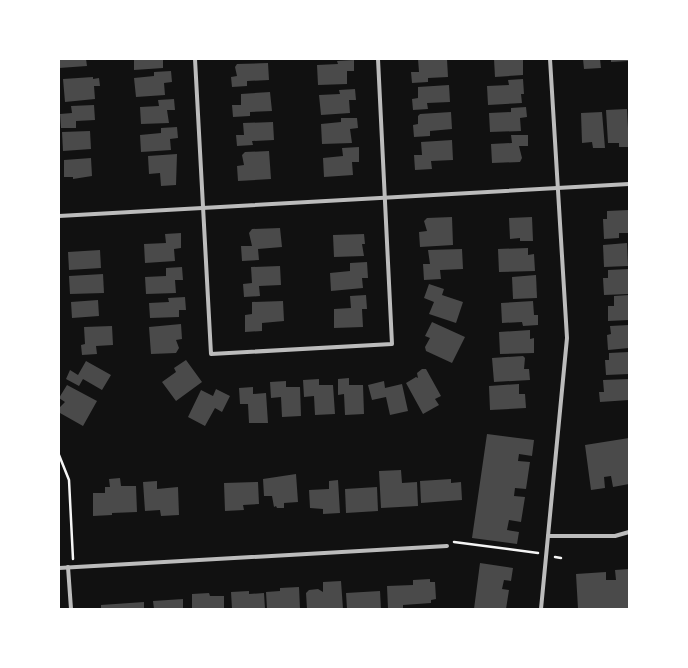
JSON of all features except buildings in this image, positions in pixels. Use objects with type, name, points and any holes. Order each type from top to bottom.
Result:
[{"type":"street","points":[[195,59],[211,354],[392,344],[378,59]]},
{"type":"street","points":[[541,609],[567,338],[550,59]]},
{"type":"street","points":[[59,216],[385,199],[629,184]]},
{"type":"street","points":[[548,536],[615,536],[629,532]]},
{"type":"street","points":[[59,568],[447,546]]},
{"type":"street","points":[[68,567],[71,609]]},
{"type":"path","points":[[59,455],[69,480],[73,560]]},
{"type":"path","points":[[456,541],[532,552]]}]
